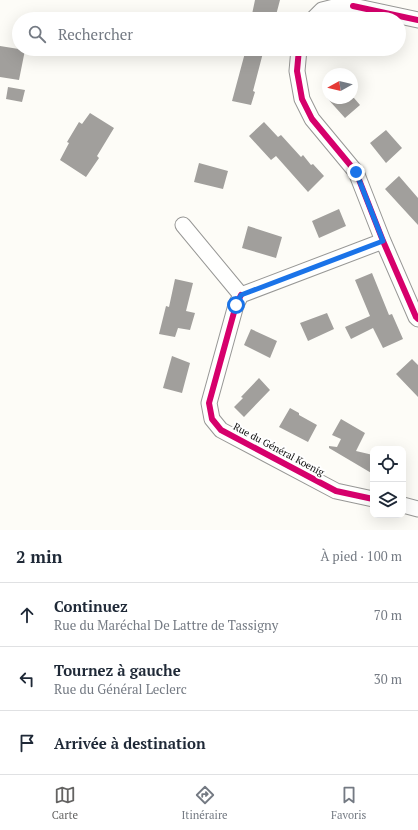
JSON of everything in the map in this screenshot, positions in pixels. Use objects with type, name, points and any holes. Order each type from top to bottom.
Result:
[{"type":"street","points":[[320,12],[322,10],[351,3],[386,12]]},
{"type":"street","points":[[406,17],[418,20]]},
{"type":"street","points":[[298,56],[297,71],[302,99],[312,119],[356,172],[383,241],[418,319]]},
{"type":"street","points":[[183,225],[241,295],[383,241]]},
{"type":"street","name":"Rue du Général Koenig","points":[[241,295],[236,305],[209,403],[212,419],[221,430],[336,491],[370,498]]},
{"type":"street","points":[[406,506],[418,509]]},
{"type":"building","points":[[255,0],[280,0],[277,12],[252,12]]},
{"type":"building","points":[[0,46],[12,48],[12,56],[24,56],[19,80],[0,77]]},
{"type":"building","points":[[244,56],[262,56],[251,105],[232,101]]},
{"type":"building","points":[[8,87],[25,90],[22,102],[6,99]]},
{"type":"building","points":[[358,103],[360,105],[345,118],[332,104],[358,104]]},
{"type":"building","points":[[90,113],[114,128],[97,156],[99,158],[86,177],[60,160],[69,143],[67,142],[79,122],[82,124]]},
{"type":"building","points":[[264,122],[278,137],[281,135],[301,157],[303,155],[311,165],[313,164],[324,176],[308,192],[276,156],[271,160],[249,136]]},
{"type":"building","points":[[386,130],[402,148],[386,163],[370,143]]},
{"type":"building","points":[[199,163],[228,171],[223,189],[194,182]]},
{"type":"building","points":[[399,176],[418,198],[418,225],[385,189]]},
{"type":"building","points":[[339,209],[346,226],[319,238],[312,221]]},
{"type":"building","points":[[248,226],[282,237],[276,258],[242,248]]},
{"type":"building","points":[[372,273],[389,315],[392,314],[403,339],[383,348],[373,328],[351,339],[345,327],[370,316],[355,280]]},
{"type":"building","points":[[175,279],[193,283],[186,311],[195,313],[190,330],[178,328],[175,337],[159,334],[166,306],[169,307]]},
{"type":"building","points":[[327,313],[334,329],[308,341],[300,323]]},
{"type":"building","points":[[251,329],[277,341],[270,358],[244,345]]},
{"type":"building","points":[[172,356],[190,363],[182,393],[163,388]]},
{"type":"building","points":[[412,359],[418,365],[418,397],[396,374]]},
{"type":"building","points":[[259,378],[270,390],[244,417],[234,407],[243,398],[241,397]]},
{"type":"building","points":[[290,408],[317,425],[308,442],[279,427]]},
{"type":"building","points":[[341,419],[365,433],[356,451],[370,454],[370,472],[329,448],[329,446],[337,447],[341,439],[332,435]]},
{"type":"cycle path","points":[[353,6],[381,12]]},
{"type":"cycle path","points":[[406,17],[418,20]]},
{"type":"cycle path","points":[[298,56],[297,71],[302,99],[312,119],[356,172],[383,241],[418,319]]},
{"type":"cycle path","points":[[241,295],[236,305],[209,403],[212,419],[221,430],[336,491],[370,498]]},
{"type":"route","points":[[236,305],[241,295],[383,241],[356,172]]}]
